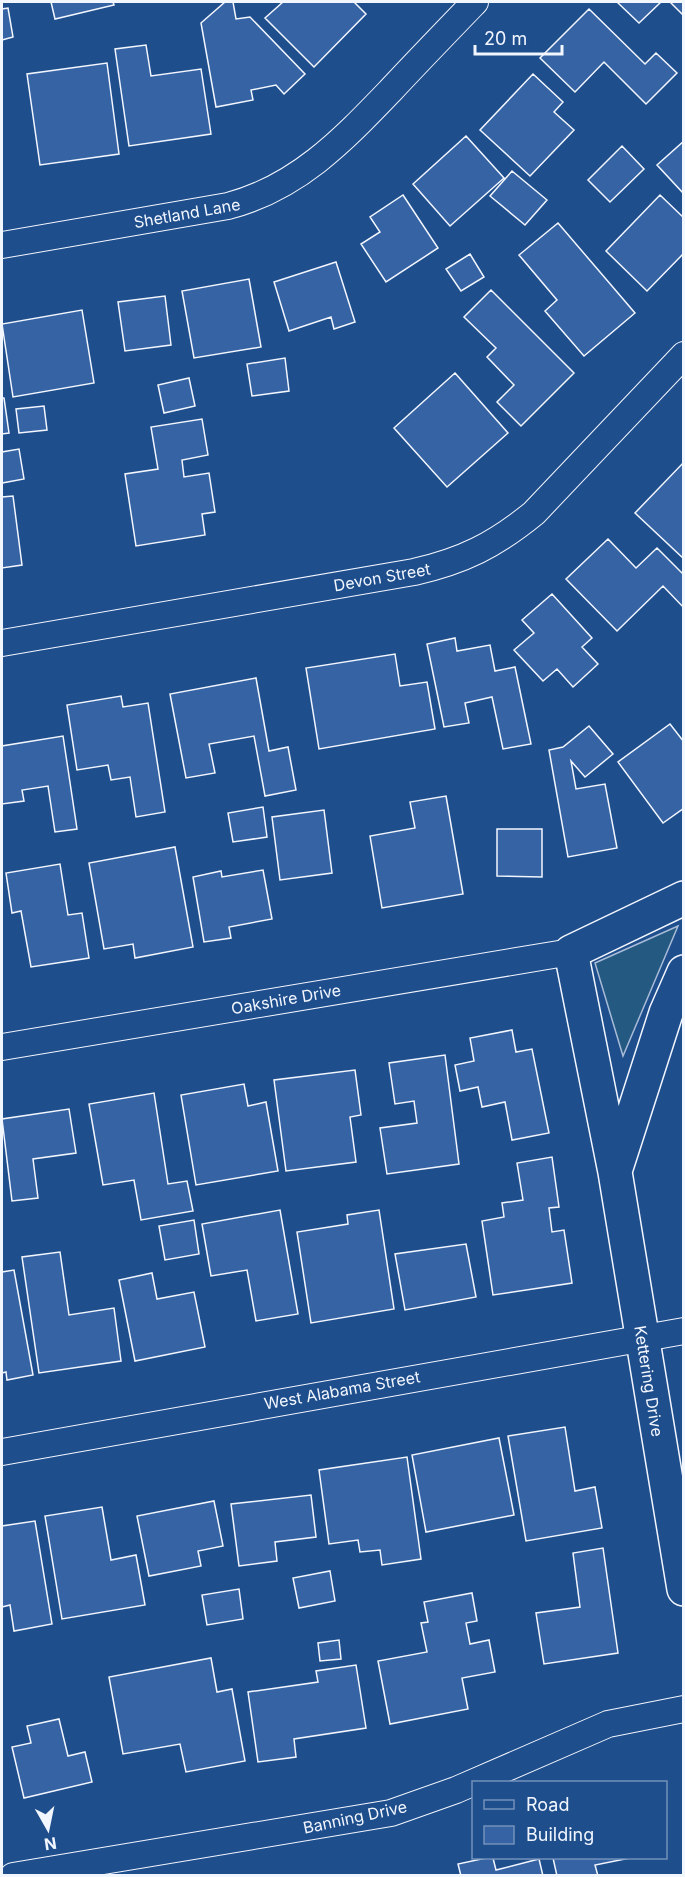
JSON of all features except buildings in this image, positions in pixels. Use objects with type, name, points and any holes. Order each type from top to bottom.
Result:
[{"type":"street","name":"Shetland Lane","points":[[2,245],[228,206],[251,200],[276,189],[305,172],[345,138],[475,2]]},
{"type":"street","name":"Devon Street","points":[[2,643],[414,572],[452,563],[509,534],[534,513],[684,355]]},
{"type":"street","points":[[571,952],[684,898]]},
{"type":"street","name":"Oakshire Drive","points":[[2,1047],[571,952]]},
{"type":"street","name":"Kettering Drive","points":[[571,952],[615,1172],[684,1589]]},
{"type":"street","name":"Kettering Drive","points":[[615,1172],[651,1055],[684,972]]},
{"type":"street","name":"West Alabama Street","points":[[2,1452],[684,1331]]},
{"type":"street","name":"Banning Drive","points":[[477,1781],[608,1724],[684,1709]]},
{"type":"street","name":"Banning Drive","points":[[13,1875],[391,1813],[472,1783]]},
{"type":"shaded area","points":[[678,926],[623,1056],[595,963]]}]
